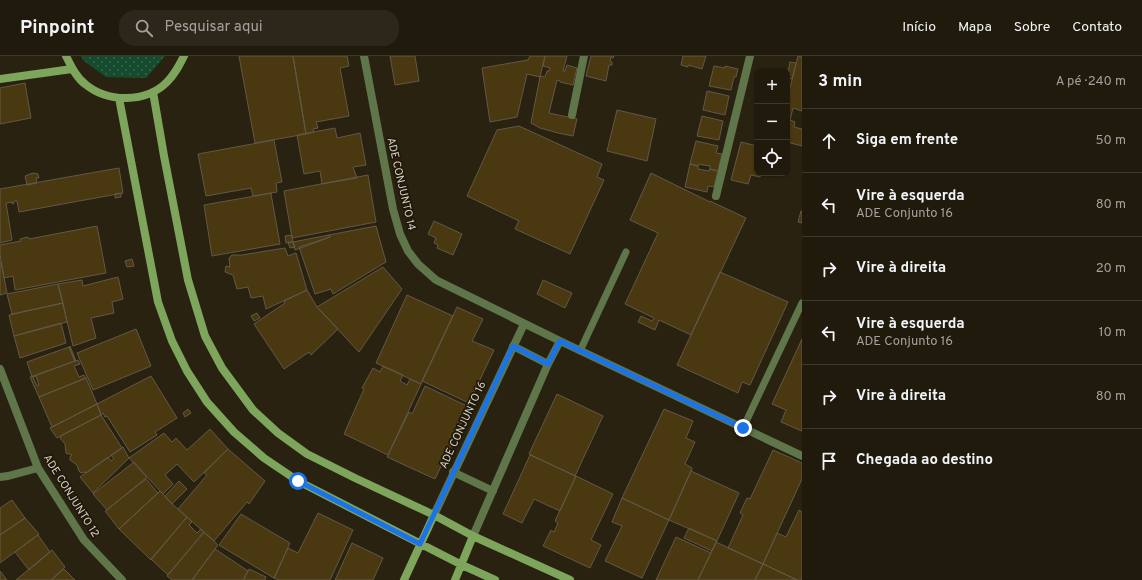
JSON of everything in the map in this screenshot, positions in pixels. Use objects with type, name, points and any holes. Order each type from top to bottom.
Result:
[{"type":"street","points":[[66,56],[72,69],[85,84],[101,94],[119,98],[137,97],[153,92],[167,82],[177,70],[184,56]]},
{"type":"street","name":"ADE CONJUNTO 14","points":[[364,56],[393,209],[400,234],[408,252],[418,264],[436,280],[580,351],[802,456]]},
{"type":"street","points":[[572,115],[584,56]]},
{"type":"street","points":[[716,196],[750,56]]},
{"type":"street","points":[[0,79],[72,69]]},
{"type":"street","points":[[153,92],[188,280],[205,336],[222,368],[253,410],[278,433],[307,454],[354,478],[434,515],[473,536],[570,580]]},
{"type":"street","points":[[119,98],[158,302],[172,341],[187,371],[207,402],[234,432],[264,458],[298,481],[420,544],[495,580]]},
{"type":"street","name":"ADE CONJUNTO 16","points":[[404,580],[453,472],[524,324]]},
{"type":"street","points":[[455,580],[548,364],[560,341]]},
{"type":"street","points":[[513,346],[548,364]]},
{"type":"street","name":"ADE CONJUNTO 12","points":[[0,369],[38,468],[84,540],[122,580]]},
{"type":"street","points":[[0,477],[38,468]]},
{"type":"street","points":[[453,472],[493,491]]},
{"type":"lane","points":[[580,351],[626,252]]},
{"type":"lane","points":[[743,428],[802,303]]},
{"type":"green space","points":[[81,56],[165,56],[146,78],[106,77],[84,61]]},
{"type":"building","points":[[239,56],[293,56],[306,134],[255,143]]},
{"type":"building","points":[[293,56],[347,56],[349,66],[340,68],[349,116],[316,122],[318,128],[313,129],[314,132],[306,134]]},
{"type":"building","points":[[390,56],[415,56],[419,81],[395,85]]},
{"type":"building","points":[[530,56],[545,56],[540,77],[527,74],[517,117],[490,122],[482,68],[528,60]]},
{"type":"building","points":[[545,56],[567,56],[563,71],[565,71],[567,65],[577,68],[573,85],[557,80],[549,113],[577,119],[573,136],[540,128],[531,123],[540,77],[545,77],[550,68],[543,66]]},
{"type":"building","points":[[591,56],[614,56],[613,58],[611,57],[610,61],[612,62],[612,65],[609,65],[606,81],[586,76]]},
{"type":"building","points":[[683,56],[706,56],[702,69],[688,65],[688,67],[681,65]]},
{"type":"building","points":[[798,56],[802,57],[802,111],[793,108],[790,120],[790,88]]},
{"type":"building","points":[[790,62],[796,63],[792,79],[790,79]]},
{"type":"building","points":[[714,66],[725,68],[725,66],[738,69],[736,77],[734,77],[731,90],[709,86]]},
{"type":"building","points":[[25,83],[31,118],[0,124],[0,88]]},
{"type":"building","points":[[707,91],[729,96],[725,115],[703,110]]},
{"type":"building","points":[[617,110],[656,119],[647,161],[607,151]]},
{"type":"building","points":[[702,116],[723,121],[719,140],[697,136]]},
{"type":"building","points":[[790,120],[795,122],[794,127],[802,129],[802,146],[790,143]]},
{"type":"building","points":[[519,126],[602,164],[597,177],[604,180],[570,254],[515,229],[519,221],[467,196],[497,130]]},
{"type":"building","points":[[335,128],[337,138],[360,133],[366,165],[353,167],[357,178],[322,184],[320,171],[304,174],[297,135]]},
{"type":"building","points":[[274,140],[282,182],[276,183],[277,192],[253,196],[251,188],[206,196],[198,154]]},
{"type":"building","points":[[696,141],[718,146],[716,153],[722,154],[718,171],[710,169],[710,166],[690,164]]},
{"type":"building","points":[[741,142],[754,145],[754,176],[751,175],[748,184],[731,180]]},
{"type":"building","points":[[690,164],[698,166],[698,169],[718,171],[714,187],[708,186],[707,192],[685,187]]},
{"type":"building","points":[[119,168],[123,193],[19,212],[17,201],[14,201],[12,204],[12,202],[6,203],[12,240],[0,243],[0,189]]},
{"type":"building","points":[[33,173],[38,174],[39,178],[36,178],[37,183],[27,185],[25,176]]},
{"type":"building","points":[[651,173],[746,218],[691,335],[659,320],[655,330],[638,322],[641,316],[652,321],[654,318],[625,304],[658,233],[630,220]]},
{"type":"building","points":[[368,175],[376,222],[292,238],[284,191]]},
{"type":"building","points":[[121,193],[121,197],[115,198],[115,194]]},
{"type":"building","points":[[272,193],[280,244],[212,256],[204,205]]},
{"type":"building","points":[[802,211],[802,223],[798,222]]},
{"type":"building","points":[[434,221],[462,234],[453,255],[437,248],[438,245],[434,243],[436,238],[428,234]]},
{"type":"building","points":[[97,226],[106,273],[15,290],[13,276],[4,278],[0,255],[0,245],[21,241],[20,239],[28,237],[29,239]]},
{"type":"building","points":[[376,226],[386,262],[333,294],[331,289],[315,294],[299,247],[330,237],[329,235]]},
{"type":"building","points":[[292,235],[293,242],[286,243],[285,236]]},
{"type":"building","points":[[329,235],[330,237],[295,250],[293,242]]},
{"type":"building","points":[[288,242],[293,242],[295,247],[290,248]]},
{"type":"building","points":[[285,248],[288,256],[296,253],[307,290],[266,309],[263,296],[251,298],[248,287],[237,289],[233,275],[225,272],[226,266],[230,267],[229,258],[232,255],[242,255]]},
{"type":"building","points":[[132,259],[134,266],[127,267],[125,261]]},
{"type":"building","points":[[0,262],[7,293],[0,295]]},
{"type":"building","points":[[383,267],[402,289],[359,352],[317,307]]},
{"type":"building","points":[[720,272],[788,302],[750,385],[742,382],[738,393],[677,365]]},
{"type":"building","points":[[118,277],[123,299],[112,302],[114,313],[91,318],[96,338],[73,346],[58,284],[82,280],[83,286]]},
{"type":"building","points":[[543,280],[572,293],[565,308],[537,294]]},
{"type":"building","points":[[58,284],[63,303],[12,314],[7,294]]},
{"type":"building","points":[[307,290],[317,307],[338,329],[311,355],[309,352],[284,369],[254,324],[285,303],[284,301]]},
{"type":"building","points":[[407,295],[453,316],[421,384],[376,363]]},
{"type":"building","points":[[63,303],[67,322],[14,336],[9,315]]},
{"type":"building","points":[[457,307],[483,319],[472,341],[494,350],[469,403],[422,381]]},
{"type":"building","points":[[257,313],[260,318],[254,321],[251,316]]},
{"type":"building","points":[[61,323],[66,343],[20,358],[14,336]]},
{"type":"building","points":[[136,329],[151,366],[93,390],[77,353]]},
{"type":"building","points":[[802,339],[802,431],[781,422],[786,410],[772,404]]},
{"type":"building","points":[[70,346],[76,361],[69,347]]},
{"type":"building","points":[[69,347],[75,361],[32,377],[27,362]]},
{"type":"building","points":[[78,360],[80,364],[74,366],[79,377],[84,375],[86,378],[39,397],[30,377]],"holes":[[[36,376],[39,385],[37,386],[33,377]]]},
{"type":"building","points":[[383,366],[403,375],[400,381],[407,385],[410,379],[421,384],[388,455],[344,434],[364,389],[362,388],[373,368],[380,372]]},
{"type":"building","points":[[151,376],[177,418],[155,432],[157,435],[130,452],[107,416],[105,417],[103,413],[101,415],[97,404]]},
{"type":"building","points":[[86,378],[97,404],[52,427],[39,397]]},
{"type":"building","points":[[425,386],[469,407],[435,479],[387,457],[409,412],[412,414]]},
{"type":"building","points":[[557,394],[603,416],[575,476],[529,454]]},
{"type":"building","points":[[97,404],[101,415],[57,438],[50,428]]},
{"type":"building","points":[[188,409],[191,413],[185,417],[183,413]]},
{"type":"building","points":[[664,409],[693,421],[686,438],[695,442],[685,464],[692,469],[669,520],[622,498]]},
{"type":"building","points":[[101,415],[122,448],[86,473],[81,473],[77,465],[70,460],[72,455],[66,453],[65,444],[60,438],[62,435]]},
{"type":"building","points":[[210,429],[228,449],[194,482],[177,464],[165,475],[173,484],[163,494],[129,458],[164,433],[172,442],[176,438],[187,450]]},
{"type":"building","points":[[123,447],[129,458],[93,493],[80,477],[108,457],[111,461],[114,459],[111,455]]},
{"type":"building","points":[[228,449],[265,481],[249,504],[247,502],[214,541],[178,509],[207,475],[204,473]]},
{"type":"building","points":[[773,450],[802,463],[802,479],[763,564],[728,548],[743,515],[740,513],[747,498],[750,499]]},
{"type":"building","points":[[530,455],[576,476],[560,511],[534,499],[522,523],[503,514]]},
{"type":"building","points":[[134,462],[147,477],[107,510],[93,494]]},
{"type":"building","points":[[691,471],[739,493],[717,541],[669,520]]},
{"type":"building","points":[[576,476],[613,494],[591,540],[601,545],[590,568],[543,546],[551,530],[554,532],[558,523],[555,521]]},
{"type":"building","points":[[146,479],[158,493],[119,529],[105,511]]},
{"type":"building","points":[[179,481],[187,489],[172,504],[165,496]]},
{"type":"building","points":[[160,491],[187,517],[151,560],[119,529]]},
{"type":"building","points":[[622,498],[669,520],[642,578],[605,561],[622,526],[612,522]]},
{"type":"building","points":[[12,500],[25,518],[0,535],[0,508]]},
{"type":"building","points":[[799,510],[802,512],[802,580],[797,580],[763,564],[777,533],[786,537]]},
{"type":"building","points":[[318,513],[353,530],[330,580],[279,580],[274,578],[288,548],[298,553]]},
{"type":"building","points":[[241,514],[290,543],[274,578],[219,545]]},
{"type":"building","points":[[187,517],[192,522],[189,525],[197,533],[201,529],[204,532],[168,575],[151,559]]},
{"type":"building","points":[[25,518],[39,534],[0,563],[0,535]]},
{"type":"building","points":[[689,528],[717,541],[712,551],[684,538]]},
{"type":"building","points":[[204,532],[218,545],[192,580],[172,580],[167,576]]},
{"type":"building","points":[[38,535],[50,552],[29,570],[15,552]]},
{"type":"building","points":[[676,537],[711,553],[698,580],[656,580]]},
{"type":"building","points":[[716,542],[763,564],[755,580],[698,580]]},
{"type":"building","points":[[352,543],[383,558],[373,580],[335,580]]},
{"type":"building","points":[[215,549],[248,571],[243,580],[192,580]]},
{"type":"building","points":[[52,550],[65,567],[51,580],[16,580]]},
{"type":"building","points":[[763,564],[772,568],[797,580],[755,580]]},
{"type":"building","points":[[64,569],[75,580],[51,580]]},
{"type":"building","points":[[249,569],[266,577],[265,580],[243,580]]},
{"type":"building","points":[[0,571],[7,580],[0,580]]},
{"type":"route","points":[[298,481],[420,544],[513,346],[548,364],[560,341],[743,428]]}]
